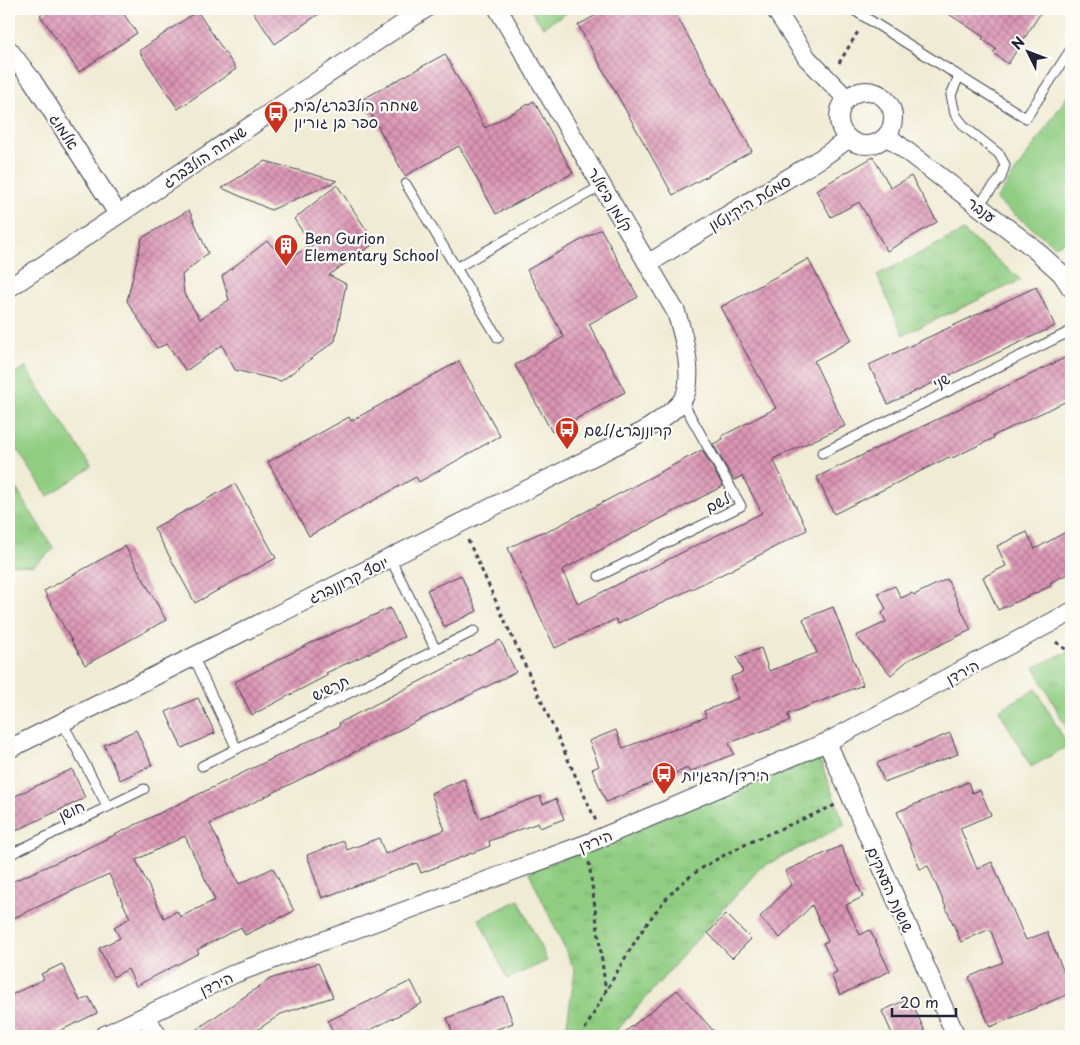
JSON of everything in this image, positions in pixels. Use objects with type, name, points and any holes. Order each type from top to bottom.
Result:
[{"type":"street","name":"שמחה הולצברג","points":[[9,288],[425,9]]},
{"type":"street","name":"קלמן ביאלר","points":[[498,9],[676,312],[686,345],[688,376],[682,401]]},
{"type":"street","points":[[775,9],[807,58],[847,99]]},
{"type":"street","name":"אלמוג","points":[[9,50],[32,80],[118,214]]},
{"type":"street","points":[[863,91],[880,95],[887,101],[893,116],[893,123],[887,136],[872,145],[864,145],[848,139],[840,124],[842,106],[847,99],[863,91]]},
{"type":"street","name":"ענבר","points":[[887,136],[1032,247],[1061,273],[1071,288]]},
{"type":"street","name":"סמטת היקינטון","points":[[648,263],[823,157],[848,139]]},
{"type":"street","name":"יוסף קרוננברג","points":[[9,749],[644,431],[682,401]]},
{"type":"street","name":"הירדן","points":[[103,1036],[236,973],[604,837],[827,742],[1071,612]]},
{"type":"street","name":"שושנת העמקים","points":[[827,742],[956,1036]]},
{"type":"street","points":[[144,1016],[158,1036]]},
{"type":"lane","points":[[852,9],[1026,118],[1071,49]]},
{"type":"lane","points":[[959,76],[952,95],[955,114],[965,128],[999,154],[1005,166],[1005,171],[978,205]]},
{"type":"lane","points":[[406,184],[498,338]]},
{"type":"lane","points":[[456,268],[603,185]]},
{"type":"lane","name":"שני","points":[[822,453],[1071,332]]},
{"type":"lane","name":"לשם","points":[[599,576],[741,506],[682,401]]},
{"type":"lane","points":[[390,558],[436,650]]},
{"type":"lane","name":"תרשיש","points":[[202,766],[474,631]]},
{"type":"lane","points":[[193,656],[237,748]]},
{"type":"lane","points":[[62,722],[108,807]]},
{"type":"lane","name":"חושן","points":[[9,855],[144,789]]},
{"type":"path","points":[[828,80],[866,18]]},
{"type":"path","points":[[460,523],[604,837]]},
{"type":"path","points":[[580,1036],[658,911],[683,882],[714,861],[851,798]]},
{"type":"path","points":[[586,844],[606,992]]},
{"type":"green space","points":[[530,9],[573,9],[543,27]]},
{"type":"green space","points":[[1071,91],[1071,238],[1055,246],[996,200]]},
{"type":"green space","points":[[963,231],[1021,280],[903,335],[877,275]]},
{"type":"green space","points":[[25,367],[92,467],[48,496],[9,437],[9,377]]},
{"type":"green space","points":[[9,477],[54,549],[33,566],[9,564]]},
{"type":"green space","points":[[1071,650],[1071,736],[1034,667]]},
{"type":"green space","points":[[1036,689],[1068,746],[1031,767],[999,710]]},
{"type":"green space","points":[[818,756],[845,825],[760,868],[612,1036],[563,1036],[566,1031],[575,971],[529,872]]},
{"type":"green space","points":[[519,900],[547,961],[507,979],[479,919]]},
{"type":"building","points":[[49,9],[120,9],[137,33],[79,72],[40,15]]},
{"type":"building","points":[[251,9],[326,9],[275,44]]},
{"type":"building","points":[[607,9],[673,9],[752,151],[673,195],[578,25]]},
{"type":"building","points":[[941,9],[1043,9],[1008,64],[993,53],[996,49],[982,39],[984,37]]},
{"type":"building","points":[[197,11],[236,69],[178,109],[139,51]]},
{"type":"building","points":[[445,54],[485,128],[534,101],[573,173],[496,214],[459,146],[405,176],[363,99]]},
{"type":"building","points":[[873,157],[891,188],[911,176],[937,222],[887,251],[859,202],[831,217],[816,190]]},
{"type":"building","points":[[265,161],[337,181],[271,210],[222,188]]},
{"type":"building","name":"Ben Gurion Elementary School","points":[[337,185],[375,243],[329,275],[346,284],[335,341],[281,381],[235,370],[222,345],[186,371],[167,344],[157,348],[127,301],[142,238],[189,210],[208,253],[182,275],[184,294],[200,319],[229,300],[222,276],[267,241],[286,260],[312,245],[294,219]]},
{"type":"building","points":[[601,229],[638,297],[589,324],[625,392],[552,432],[515,365],[564,337],[527,270]]},
{"type":"building","points":[[808,259],[852,340],[814,361],[845,426],[773,459],[807,530],[731,570],[618,624],[616,619],[555,648],[508,548],[544,531],[545,533],[702,450],[723,486],[562,570],[578,604],[762,513],[742,476],[734,480],[713,444],[723,439],[722,436],[776,408],[721,307]]},
{"type":"building","points":[[1036,287],[1055,326],[888,404],[869,365]]},
{"type":"building","points":[[1071,355],[1071,399],[834,514],[817,477]]},
{"type":"building","points":[[459,361],[500,436],[419,482],[416,477],[309,536],[268,462],[349,417],[351,421]]},
{"type":"building","points":[[235,484],[276,558],[195,603],[154,528]]},
{"type":"building","points":[[1071,529],[1071,572],[1050,583],[1051,586],[998,610],[983,577],[1006,566],[997,546],[1027,532],[1035,549]]},
{"type":"building","points":[[125,546],[166,620],[85,665],[44,591]]},
{"type":"building","points":[[461,575],[477,611],[444,627],[427,590]]},
{"type":"building","points":[[947,579],[971,630],[908,660],[891,675],[856,636],[886,622],[882,613],[886,609],[878,593],[895,586],[901,598],[912,593],[914,595]]},
{"type":"building","points":[[833,607],[863,685],[788,714],[790,721],[729,743],[734,754],[689,772],[688,768],[606,802],[592,769],[599,766],[589,741],[616,730],[623,748],[706,717],[704,711],[738,698],[731,677],[743,672],[737,657],[761,648],[769,671],[817,653],[803,619]]},
{"type":"building","points":[[390,608],[404,637],[326,673],[328,675],[252,715],[235,682],[311,643]]},
{"type":"building","points":[[500,640],[516,672],[210,824],[239,884],[273,868],[294,911],[245,935],[241,927],[197,950],[199,953],[136,986],[128,969],[113,977],[99,948],[120,938],[114,927],[130,918],[109,874],[9,920],[9,883],[73,855],[340,726],[339,723]],"holes":[[[185,836],[215,900],[180,917],[177,911],[164,918],[136,860]]]},
{"type":"building","points":[[198,698],[215,733],[182,748],[166,712]]},
{"type":"building","points":[[136,730],[152,765],[120,780],[104,745]]},
{"type":"building","points":[[950,733],[958,754],[884,782],[877,763]]},
{"type":"building","points":[[72,769],[85,798],[9,834],[9,799]]},
{"type":"building","points":[[464,779],[479,818],[540,796],[543,804],[556,799],[564,819],[540,828],[538,823],[489,841],[490,846],[421,873],[417,863],[322,898],[307,855],[344,841],[347,850],[379,838],[385,854],[445,830],[431,793]]},
{"type":"building","points":[[968,782],[972,793],[980,790],[991,815],[960,828],[977,869],[992,862],[1026,940],[1047,932],[1071,989],[1071,993],[990,1027],[969,977],[1003,962],[990,929],[961,942],[928,866],[920,869],[897,812]]},
{"type":"building","points":[[841,846],[863,897],[846,905],[860,935],[870,930],[890,971],[840,995],[831,975],[837,972],[823,943],[828,941],[812,905],[780,938],[760,917],[791,885],[785,871]]},
{"type":"building","points":[[726,914],[751,939],[732,958],[708,933]]},
{"type":"building","points":[[318,963],[333,997],[281,1014],[248,1036],[187,1036],[270,979]]},
{"type":"building","points":[[62,964],[80,1001],[89,997],[97,1013],[49,1036],[14,1036],[9,1026],[9,996],[44,979],[41,974]]},
{"type":"building","points":[[411,981],[422,1003],[359,1036],[335,1036],[328,1021]]},
{"type":"building","points":[[677,990],[718,1036],[620,1036]]},
{"type":"building","points":[[503,996],[513,1023],[479,1036],[454,1036],[447,1018]]},
{"type":"building","points":[[910,998],[927,1036],[893,1036],[882,1011]]},
{"type":"place","name":"שמחה הולצברג/בית ספר בן גוריון","points":[[276,134]]},
{"type":"place","name":"Ben Gurion Elementary School","points":[[286,267]]},
{"type":"place","name":"קרוננברג/לשם","points":[[567,450]]},
{"type":"place","name":"הירדן/הדגניות","points":[[664,795]]}]
